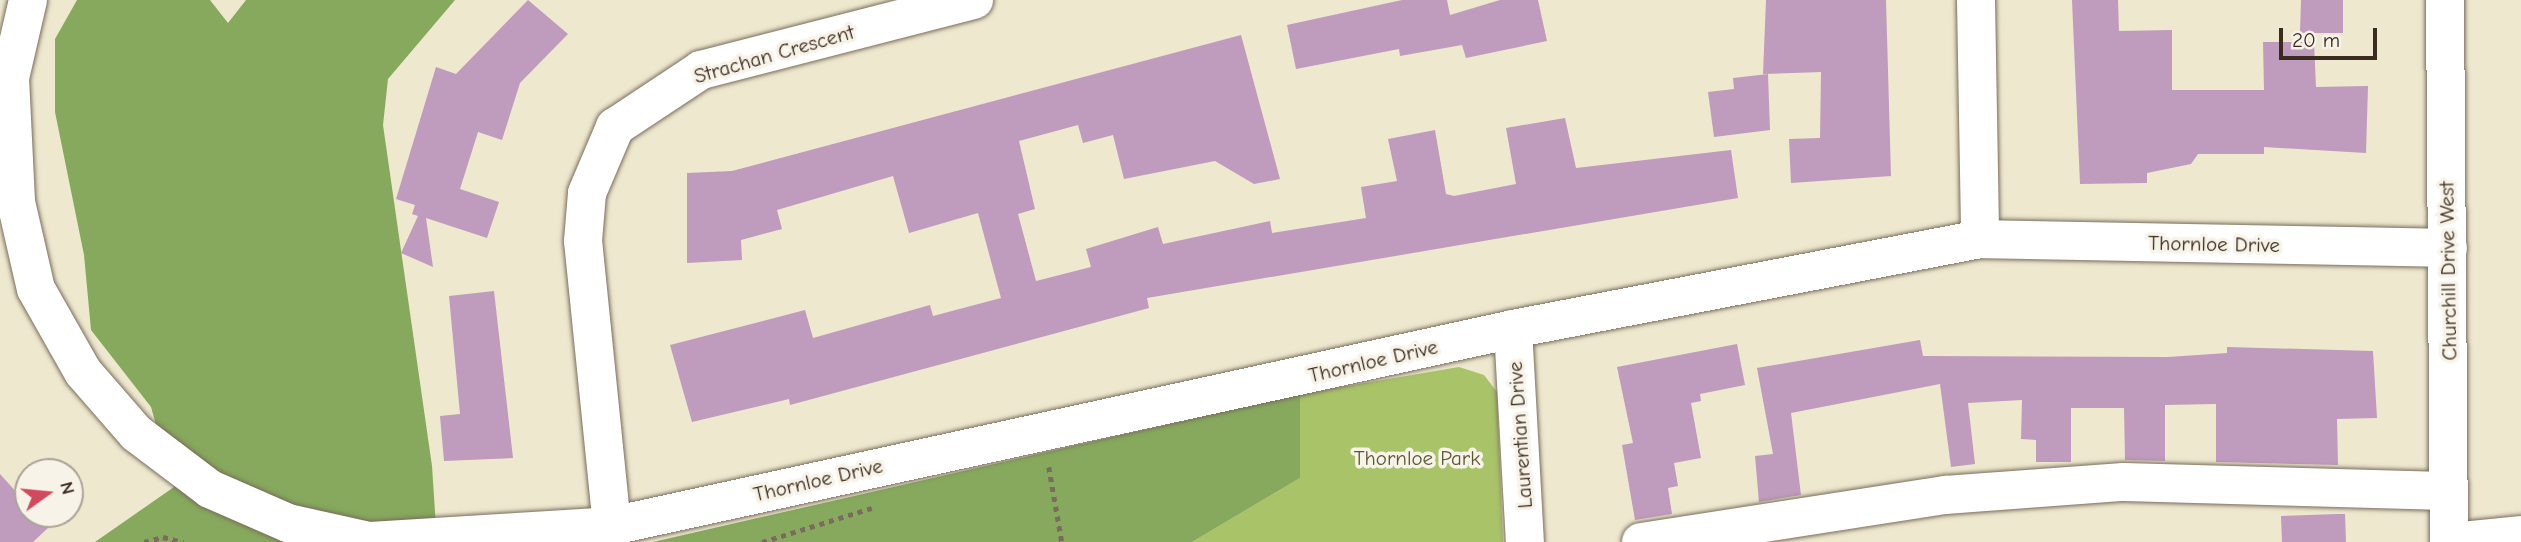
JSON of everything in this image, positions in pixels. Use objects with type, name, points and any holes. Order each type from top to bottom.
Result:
[{"type":"street","name":"Thornloe Drive","points":[[28,0],[10,78],[9,133],[28,269],[83,372],[136,433],[210,489],[250,509],[369,541],[612,526],[1513,329],[1980,239],[2448,248]]},
{"type":"street","name":"Strachan Crescent","points":[[612,526],[583,241],[587,192],[615,127],[701,70],[974,0]]},
{"type":"street","points":[[1976,0],[1980,239]]},
{"type":"street","name":"Churchill Drive West","points":[[2445,0],[2450,542]]},
{"type":"street","name":"Laurentian Drive","points":[[1513,329],[1525,542]]},
{"type":"street","points":[[1641,542],[1945,495],[2124,482],[2449,491]]},
{"type":"street","points":[[2450,542],[2521,535]]},
{"type":"path","points":[[1046,455],[1062,542]]},
{"type":"path","points":[[762,542],[878,507]]},
{"type":"path","points":[[144,542],[163,537],[183,542]]},
{"type":"green space","points":[[77,0],[210,0],[228,23],[246,0],[455,0],[388,79],[383,125],[432,466],[437,542],[95,542],[174,487],[151,407],[91,330],[84,255],[55,112],[55,39]]},
{"type":"green space","name":"Thornloe Park","points":[[1459,367],[1484,375],[1497,392],[1503,542],[1192,542],[1300,478],[1300,394]]},
{"type":"green space","points":[[1300,394],[1300,478],[1192,542],[653,542]]},
{"type":"building","points":[[528,0],[568,34],[520,83],[502,140],[478,132],[460,189],[499,202],[487,238],[426,218],[433,267],[401,253],[418,216],[412,214],[415,205],[396,199],[436,67],[456,74]]},
{"type":"building","points":[[1402,0],[1447,0],[1450,15],[1500,0],[1538,0],[1547,41],[1466,58],[1462,45],[1400,56],[1399,49],[1296,69],[1287,25]]},
{"type":"building","points":[[1766,0],[1886,0],[1891,176],[1791,183],[1789,139],[1820,138],[1821,72],[1763,74]]},
{"type":"building","points":[[2072,0],[2118,0],[2119,31],[2172,30],[2172,90],[2264,90],[2263,42],[2314,42],[2316,87],[2368,86],[2366,153],[2264,147],[2264,154],[2198,154],[2191,164],[2147,173],[2147,183],[2080,184]]},
{"type":"building","points":[[2301,0],[2343,0],[2343,33],[2300,33]]},
{"type":"building","points":[[1241,35],[1280,179],[1254,184],[1215,161],[1124,179],[1113,135],[1083,143],[1078,125],[1019,141],[1035,209],[1018,214],[1036,281],[1091,267],[1086,249],[1158,227],[1163,244],[1270,221],[1272,233],[1366,218],[1361,187],[1397,181],[1388,139],[1435,130],[1446,194],[1454,196],[1516,184],[1506,128],[1565,118],[1576,168],[1731,150],[1738,198],[1147,298],[1149,308],[790,405],[789,399],[692,422],[670,345],[805,310],[813,338],[930,305],[933,316],[1001,298],[978,213],[909,233],[893,176],[777,210],[782,229],[741,240],[742,260],[687,263],[687,173],[732,171]]},
{"type":"building","points":[[1768,74],[1770,130],[1714,137],[1708,92],[1734,89],[1733,78]]},
{"type":"building","points":[[494,291],[513,458],[444,461],[440,416],[460,414],[449,296]]},
{"type":"building","points":[[1920,340],[1923,356],[2168,357],[2227,353],[2227,347],[2373,351],[2377,418],[2337,419],[2338,465],[2216,462],[2216,404],[2165,405],[2165,461],[2125,460],[2124,408],[2071,408],[2071,462],[2036,462],[2036,440],[2021,439],[2022,400],[1968,403],[1975,464],[1951,467],[1940,384],[1791,413],[1801,495],[1759,502],[1755,456],[1773,454],[1757,368]]},
{"type":"building","points":[[1737,344],[1745,385],[1700,394],[1701,401],[1691,403],[1701,458],[1674,463],[1678,486],[1668,488],[1672,514],[1635,520],[1622,445],[1633,443],[1617,367]]},
{"type":"building","points":[[0,474],[14,490],[14,528],[48,528],[33,542],[0,542]]},
{"type":"building","points":[[2345,514],[2346,542],[2282,542],[2281,516]]}]
